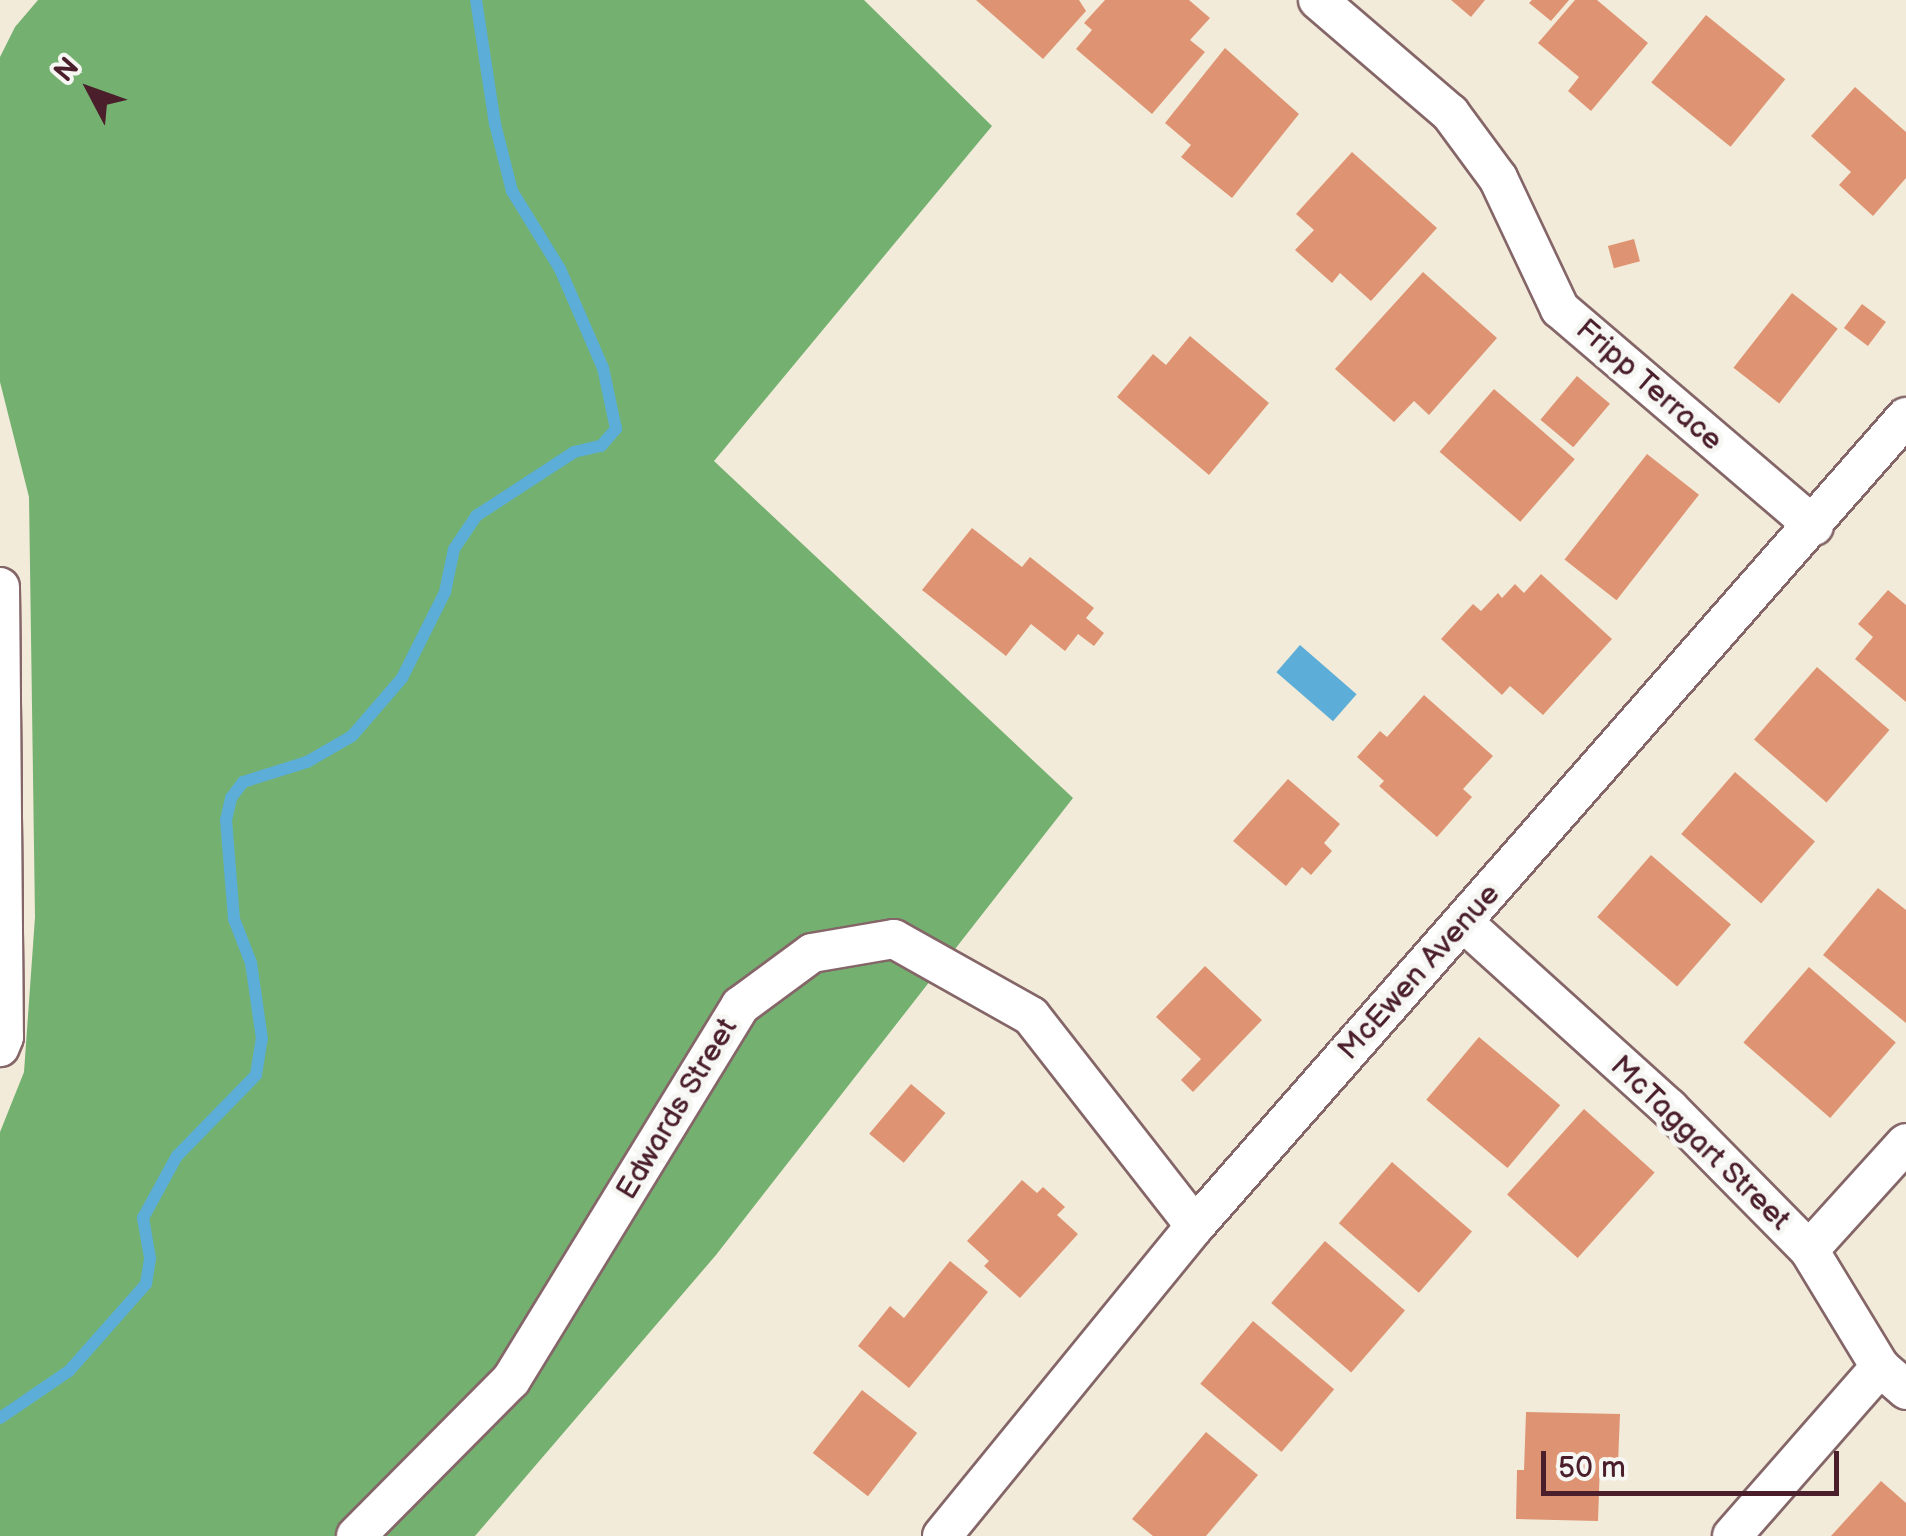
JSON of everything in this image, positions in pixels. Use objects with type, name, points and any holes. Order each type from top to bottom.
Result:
[{"type":"street","name":"Fripp Terrace","points":[[1318,0],[1450,113],[1498,178],[1560,309],[1814,526]]},
{"type":"street","name":"McEwen Avenue","points":[[942,1536],[1196,1226],[1814,526],[1906,416]]},
{"type":"street","points":[[0,588],[4,1037],[0,1047]]},
{"type":"street","name":"McTaggart Street","points":[[1463,922],[1669,1108],[1810,1250],[1893,1378]]},
{"type":"street","name":"Edwards Street","points":[[356,1536],[511,1380],[740,1006],[812,953],[894,939],[1031,1016],[1196,1226]]},
{"type":"street","points":[[1810,1250],[1906,1143]]},
{"type":"street","points":[[1732,1536],[1893,1378]]},
{"type":"green space","points":[[38,0],[864,0],[992,126],[714,461],[1073,798],[716,1255],[475,1536],[0,1536],[0,1132],[24,1072],[35,917],[29,497],[0,382],[0,57],[15,27]]},
{"type":"water","points":[[1300,645],[1357,694],[1333,721],[1276,672]]},
{"type":"building","points":[[976,0],[1079,0],[1086,11],[1043,59]]},
{"type":"building","points":[[1105,0],[1189,0],[1210,18],[1190,40],[1205,52],[1152,114],[1076,49],[1092,30],[1084,23]]},
{"type":"building","points":[[1451,0],[1485,0],[1471,17]]},
{"type":"building","points":[[1569,0],[1551,21],[1529,3]]},
{"type":"building","points":[[1575,0],[1597,0],[1648,43],[1591,111],[1568,91],[1579,77],[1538,43]]},
{"type":"building","points":[[1706,15],[1785,79],[1731,147],[1651,83]]},
{"type":"building","points":[[1225,48],[1299,114],[1232,198],[1181,157],[1191,145],[1165,123]]},
{"type":"building","points":[[1855,87],[1906,132],[1906,178],[1873,216],[1839,185],[1851,172],[1811,136]]},
{"type":"building","points":[[1352,152],[1437,228],[1371,301],[1340,273],[1332,283],[1295,250],[1314,230],[1296,214]]},
{"type":"building","points":[[1634,239],[1640,261],[1614,268],[1608,246]]},
{"type":"building","points":[[1423,272],[1497,338],[1429,415],[1414,401],[1394,422],[1335,369]]},
{"type":"building","points":[[1792,293],[1838,329],[1779,404],[1734,368]]},
{"type":"building","points":[[1862,304],[1886,322],[1868,346],[1844,328]]},
{"type":"building","points":[[1190,336],[1269,403],[1209,475],[1117,397],[1153,354],[1166,365]]},
{"type":"building","points":[[1577,376],[1610,404],[1573,447],[1540,420]]},
{"type":"building","points":[[1494,389],[1575,459],[1520,522],[1440,452]]},
{"type":"building","points":[[1647,454],[1699,495],[1617,600],[1565,560]]},
{"type":"building","points":[[972,528],[1022,567],[1030,557],[1094,608],[1086,618],[1104,633],[1094,646],[1078,634],[1065,651],[1031,624],[1006,656],[922,590]]},
{"type":"building","points":[[1541,574],[1612,639],[1543,715],[1510,686],[1502,695],[1441,639],[1473,604],[1481,611],[1498,593],[1502,598],[1515,584],[1524,593]]},
{"type":"building","points":[[1888,590],[1906,605],[1906,702],[1855,659],[1873,637],[1858,624]]},
{"type":"building","points":[[1817,667],[1889,730],[1826,802],[1754,739]]},
{"type":"building","points":[[1424,695],[1493,756],[1463,789],[1472,797],[1437,837],[1379,786],[1384,781],[1357,757],[1380,731],[1387,737]]},
{"type":"building","points":[[1735,772],[1815,842],[1761,903],[1681,834]]},
{"type":"building","points":[[1288,779],[1340,824],[1324,843],[1332,851],[1311,875],[1302,867],[1286,886],[1233,841]]},
{"type":"building","points":[[1651,855],[1731,925],[1677,986],[1597,917]]},
{"type":"building","points":[[1878,888],[1906,910],[1906,1023],[1823,955]]},
{"type":"building","points":[[1205,966],[1262,1020],[1193,1092],[1181,1080],[1201,1059],[1156,1017]]},
{"type":"building","points":[[1809,967],[1896,1042],[1830,1118],[1743,1042]]},
{"type":"building","points":[[1479,1037],[1560,1105],[1507,1168],[1426,1100]]},
{"type":"building","points":[[911,1084],[945,1113],[904,1163],[869,1134]]},
{"type":"building","points":[[1584,1109],[1655,1173],[1578,1258],[1507,1194]]},
{"type":"building","points":[[1392,1162],[1472,1232],[1419,1293],[1339,1223]]},
{"type":"building","points":[[1022,1180],[1037,1193],[1043,1187],[1065,1207],[1057,1215],[1078,1234],[1020,1298],[984,1266],[989,1261],[967,1241]]},
{"type":"building","points":[[1325,1241],[1405,1311],[1351,1372],[1271,1303]]},
{"type":"building","points":[[950,1261],[988,1292],[909,1388],[858,1346],[890,1306],[904,1318]]},
{"type":"building","points":[[1253,1321],[1334,1389],[1281,1452],[1200,1384]]},
{"type":"building","points":[[862,1390],[917,1433],[868,1496],[813,1453]]},
{"type":"building","points":[[1526,1412],[1620,1414],[1618,1464],[1600,1464],[1598,1521],[1516,1519],[1517,1470],[1524,1470]]},
{"type":"building","points":[[1206,1432],[1258,1475],[1206,1536],[1153,1536],[1132,1519]]},
{"type":"building","points":[[1881,1481],[1906,1503],[1906,1536],[1831,1536]]},
{"type":"waterway","points":[[0,1418],[69,1371],[146,1284],[150,1258],[143,1218],[177,1156],[256,1075],[262,1039],[251,963],[234,919],[226,820],[231,798],[243,782],[307,762],[352,736],[402,678],[445,592],[454,549],[476,516],[574,452],[601,446],[616,429],[603,368],[560,269],[512,191],[495,124],[476,0]]}]
